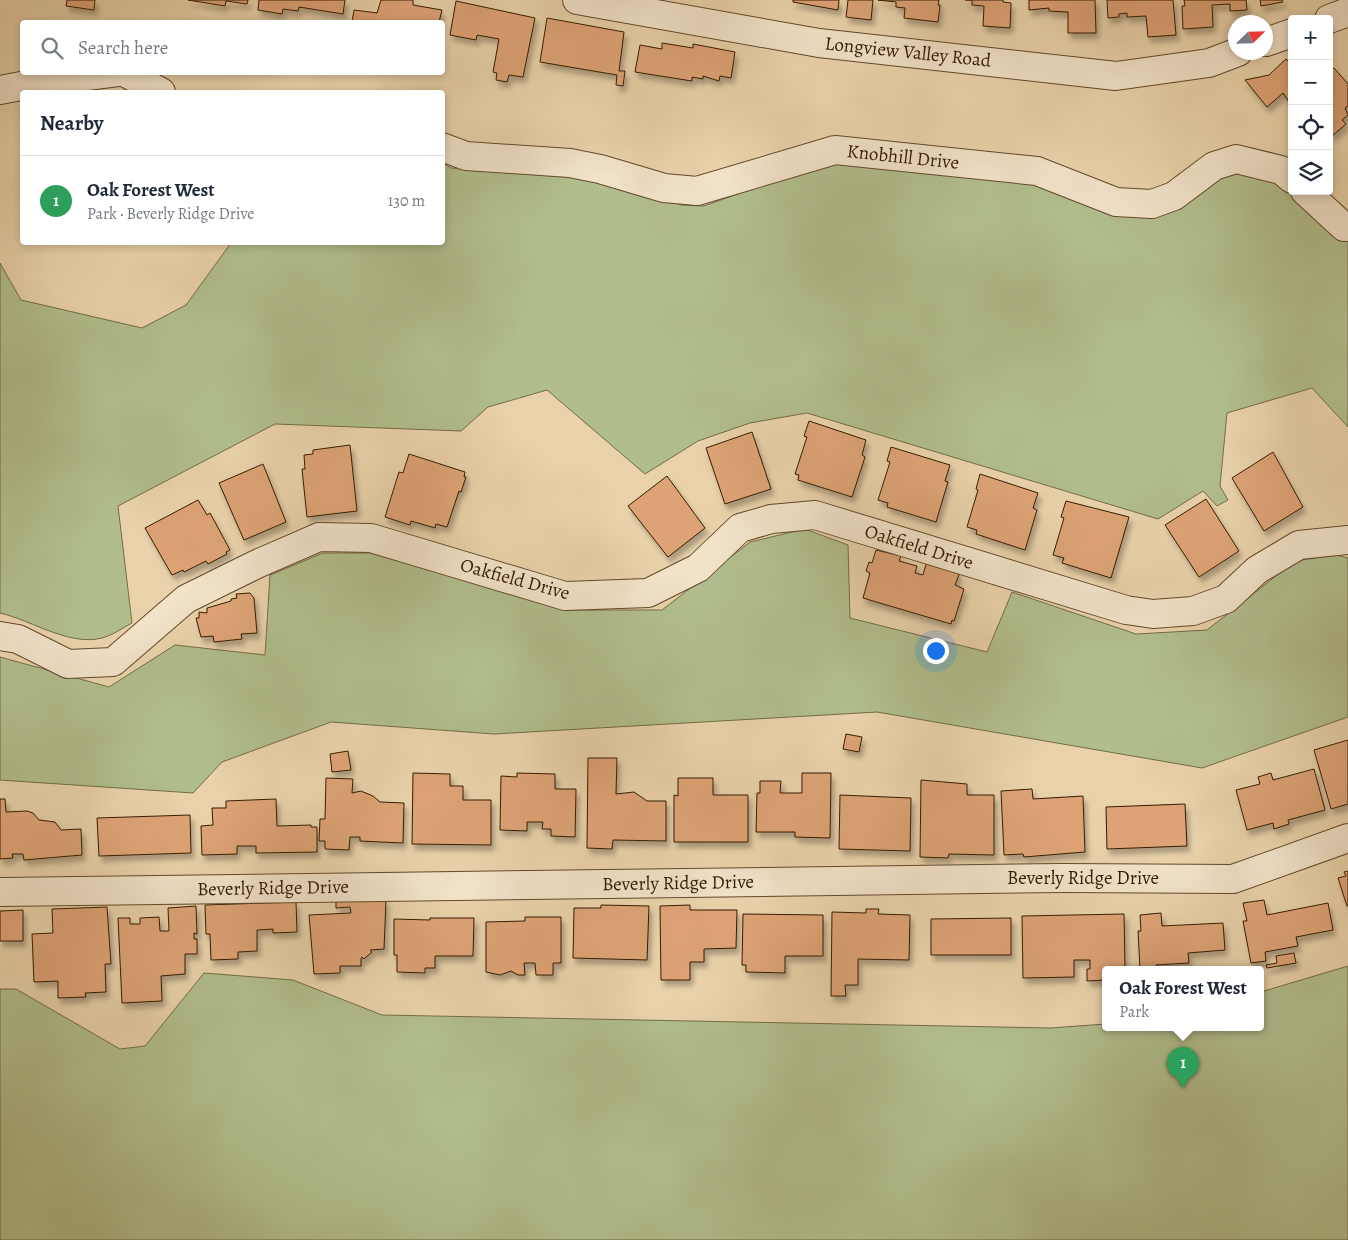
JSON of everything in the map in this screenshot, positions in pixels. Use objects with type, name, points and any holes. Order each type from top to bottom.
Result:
[{"type":"street","name":"Longview Valley Road","points":[[577,0],[819,42],[1116,76],[1209,63],[1228,56]]},
{"type":"street","points":[[1333,18],[1348,12]]},
{"type":"street","points":[[1273,40],[1288,34]]},
{"type":"street","points":[[0,90],[47,81],[94,75]]},
{"type":"street","points":[[130,75],[157,90]]},
{"type":"street","name":"Knobhill Drive","points":[[445,148],[466,156],[570,164],[600,169],[664,188],[697,191],[836,150],[1037,170],[1116,202],[1152,204],[1174,196],[1214,166],[1236,159],[1282,170],[1288,175]]},
{"type":"street","points":[[1309,195],[1344,227],[1348,227]]},
{"type":"street","name":"Oakfield Drive","points":[[0,636],[18,639],[68,664],[113,662],[186,599],[256,564],[318,538],[371,538],[565,596],[648,593],[698,568],[740,528],[771,519],[815,515],[1126,610],[1153,614],[1193,611],[1226,599],[1257,570],[1299,545],[1348,540]]},
{"type":"street","name":"Beverly Ridge Drive","points":[[0,892],[1063,878],[1233,879],[1348,838]]},
{"type":"green space","points":[[839,162],[1042,181],[1104,208],[1236,167],[1282,180],[1288,185],[1288,195],[1300,195],[1348,234],[1348,427],[1312,388],[1227,413],[1220,486],[1228,500],[1217,506],[1203,491],[1158,519],[807,413],[750,423],[698,441],[645,474],[547,390],[488,407],[461,431],[275,424],[118,506],[132,623],[108,636],[95,639],[81,639],[67,637],[0,613],[0,263],[21,300],[142,328],[186,305],[230,245],[445,245],[445,164],[451,168],[573,173],[610,180],[681,205],[704,206],[801,171]]},
{"type":"green space","points":[[805,529],[848,545],[850,618],[987,652],[1012,592],[1136,634],[1207,630],[1295,561],[1336,555],[1348,558],[1348,717],[1202,768],[877,712],[494,734],[331,722],[222,762],[193,793],[0,780],[0,657],[109,687],[175,645],[265,655],[270,575],[323,553],[370,553],[567,610],[662,610],[750,542]]},
{"type":"green space","points":[[1348,966],[1348,1240],[0,1240],[0,989],[16,989],[120,1049],[145,1046],[204,973],[293,980],[382,1015],[1051,1028],[1102,1024],[1102,1031],[1264,1031],[1264,991]]},
{"type":"building","points":[[67,0],[95,0],[94,10],[66,6]]},
{"type":"building","points":[[188,0],[248,0],[247,4],[226,1],[225,6]]},
{"type":"building","points":[[259,0],[345,0],[343,14],[299,7],[298,11],[283,9],[282,14],[258,10]]},
{"type":"building","points":[[381,0],[413,0],[413,5],[442,10],[440,20],[352,20],[354,10],[377,13]]},
{"type":"building","points":[[793,0],[839,0],[838,10],[793,2]]},
{"type":"building","points":[[848,0],[873,0],[871,20],[846,17]]},
{"type":"building","points":[[878,0],[939,0],[938,22],[904,18],[905,8],[896,7],[896,2]]},
{"type":"building","points":[[972,0],[1003,0],[1003,2],[1011,3],[1010,28],[983,26],[984,6],[972,5]]},
{"type":"building","points":[[1029,0],[1095,0],[1096,33],[1068,33],[1068,12],[1049,11],[1049,8],[1029,10]]},
{"type":"building","points":[[1107,0],[1173,0],[1176,35],[1148,37],[1146,16],[1127,17],[1127,13],[1119,14],[1119,17],[1108,18]]},
{"type":"building","points":[[1184,0],[1246,0],[1247,10],[1230,11],[1230,4],[1212,5],[1213,27],[1183,29],[1182,6],[1185,6]]},
{"type":"building","points":[[1260,0],[1282,0],[1283,2],[1261,6]]},
{"type":"building","points":[[456,1],[535,18],[523,77],[509,75],[507,82],[496,80],[497,73],[493,72],[499,39],[477,35],[476,40],[450,35]]},
{"type":"building","points":[[547,18],[624,32],[619,71],[625,71],[623,86],[616,85],[617,75],[540,62]]},
{"type":"building","points":[[662,43],[693,48],[693,44],[735,52],[731,78],[720,76],[719,81],[703,76],[703,79],[692,77],[692,81],[635,72],[640,45],[662,49]]},
{"type":"building","points":[[1286,59],[1288,61],[1288,100],[1283,93],[1267,107],[1245,80],[1269,75]]},
{"type":"building","points":[[1333,69],[1348,84],[1348,106],[1345,108],[1348,115],[1342,120],[1346,124],[1333,135],[1333,105]]},
{"type":"building","points":[[809,421],[866,440],[862,455],[865,457],[852,497],[798,480],[799,475],[795,474],[807,437],[804,436]]},
{"type":"building","points":[[752,432],[771,489],[725,504],[706,448]]},
{"type":"building","points":[[350,445],[357,511],[307,517],[302,469],[305,469],[304,455],[313,454],[313,450]]},
{"type":"building","points":[[891,447],[950,465],[945,481],[948,482],[936,522],[887,507],[888,503],[878,500],[890,462],[887,461]]},
{"type":"building","points":[[1273,452],[1303,507],[1264,531],[1232,478]]},
{"type":"building","points":[[409,454],[465,472],[464,477],[466,477],[461,492],[459,491],[447,527],[436,524],[435,528],[411,521],[410,525],[385,517],[399,472],[403,473]]},
{"type":"building","points":[[263,464],[286,522],[244,540],[219,483]]},
{"type":"building","points":[[980,474],[1038,493],[1033,508],[1037,510],[1025,550],[976,534],[977,530],[967,527],[978,490],[976,489]]},
{"type":"building","points":[[667,476],[705,528],[668,557],[628,506]]},
{"type":"building","points":[[1206,499],[1239,551],[1199,577],[1165,525]]},
{"type":"building","points":[[198,500],[207,515],[210,513],[230,550],[226,552],[227,554],[208,564],[206,561],[184,572],[183,570],[172,575],[145,528]]},
{"type":"building","points":[[1066,501],[1129,517],[1111,578],[1062,563],[1064,558],[1053,555],[1064,518],[1061,517]]},
{"type":"building","points":[[876,550],[901,556],[899,561],[917,566],[915,573],[923,575],[926,564],[957,572],[959,575],[955,585],[964,589],[954,621],[952,620],[951,624],[863,598],[870,573],[866,571],[869,562],[872,563]]},
{"type":"building","points":[[250,593],[254,598],[257,633],[241,634],[242,639],[214,642],[213,636],[201,637],[196,618],[199,618],[199,612],[207,613],[207,608],[231,601],[231,599],[237,598],[236,594]]},
{"type":"building","points":[[846,734],[862,737],[859,752],[843,749]]},
{"type":"building","points":[[1348,740],[1348,804],[1331,809],[1314,750]]},
{"type":"building","points":[[348,751],[351,770],[332,772],[330,754]]},
{"type":"building","points":[[588,758],[617,758],[616,794],[634,792],[647,801],[666,801],[666,841],[613,840],[612,849],[587,848]]},
{"type":"building","points":[[1314,769],[1325,810],[1288,820],[1289,824],[1274,829],[1273,823],[1247,830],[1236,790],[1260,784],[1258,777],[1271,773],[1273,780]]},
{"type":"building","points":[[413,773],[450,774],[450,786],[463,786],[463,800],[491,800],[491,845],[412,844]]},
{"type":"building","points":[[517,773],[555,774],[555,789],[576,789],[575,837],[551,836],[551,829],[542,829],[543,822],[527,822],[527,831],[500,830],[501,776],[517,777]]},
{"type":"building","points":[[802,773],[831,773],[830,838],[795,837],[795,832],[756,832],[757,793],[760,793],[760,781],[781,781],[780,793],[802,793]]},
{"type":"building","points":[[326,778],[353,779],[352,793],[361,791],[373,796],[380,802],[404,803],[403,843],[360,841],[360,837],[350,837],[349,850],[325,849],[325,841],[319,841],[320,819],[325,819]]},
{"type":"building","points":[[678,778],[713,778],[713,795],[748,795],[748,842],[674,842],[674,795],[678,796]]},
{"type":"building","points":[[921,780],[967,784],[967,795],[994,795],[994,855],[949,854],[948,858],[920,857]]},
{"type":"building","points":[[1032,789],[1033,799],[1083,796],[1085,852],[1024,857],[1023,854],[1004,855],[1001,791]]},
{"type":"building","points":[[840,795],[911,798],[910,851],[839,849]]},
{"type":"building","points":[[0,799],[5,799],[6,812],[27,811],[33,813],[39,820],[55,822],[61,830],[81,829],[82,855],[24,860],[23,854],[12,854],[13,858],[0,859]]},
{"type":"building","points":[[276,799],[277,826],[311,825],[311,827],[317,827],[317,852],[256,853],[256,846],[237,846],[237,854],[202,855],[201,826],[213,825],[212,808],[226,808],[226,801]]},
{"type":"building","points":[[1185,804],[1187,846],[1107,849],[1106,807]]},
{"type":"building","points":[[190,815],[191,853],[99,856],[97,818]]},
{"type":"building","points":[[1348,871],[1347,906],[1338,878],[1346,876],[1344,872]]},
{"type":"building","points":[[386,900],[384,949],[370,950],[372,952],[364,959],[362,957],[361,966],[340,966],[340,973],[314,974],[309,915],[351,913],[350,907],[336,908],[336,901]]},
{"type":"building","points":[[1264,900],[1267,915],[1328,903],[1333,930],[1296,937],[1298,946],[1265,952],[1266,961],[1251,963],[1243,921],[1247,921],[1243,903]]},
{"type":"building","points":[[296,902],[297,932],[273,933],[273,929],[257,930],[257,951],[238,952],[238,959],[211,960],[210,934],[206,934],[205,905]]},
{"type":"building","points":[[601,905],[649,906],[647,960],[573,958],[574,908],[601,908]]},
{"type":"building","points":[[690,905],[690,910],[737,910],[736,948],[704,949],[704,962],[690,962],[690,980],[661,980],[660,906]]},
{"type":"building","points":[[196,906],[197,934],[194,933],[194,939],[197,939],[197,954],[185,954],[185,974],[161,976],[162,1001],[122,1003],[118,918],[130,918],[130,924],[140,924],[140,918],[159,917],[160,931],[169,931],[168,908]]},
{"type":"building","points":[[107,907],[111,964],[105,964],[106,992],[85,993],[86,997],[58,998],[58,981],[34,982],[32,934],[53,933],[52,909]]},
{"type":"building","points":[[866,909],[879,909],[878,914],[910,915],[909,960],[858,959],[858,985],[845,985],[846,996],[831,996],[832,912],[866,913]]},
{"type":"building","points":[[23,910],[23,941],[0,941],[0,911]]},
{"type":"building","points":[[1161,913],[1162,926],[1223,923],[1225,950],[1188,953],[1189,963],[1140,966],[1138,931],[1141,931],[1140,915]]},
{"type":"building","points":[[743,914],[823,915],[823,956],[785,956],[785,973],[746,972],[746,965],[742,965]]},
{"type":"building","points":[[1124,914],[1125,966],[1102,966],[1102,980],[1087,981],[1087,969],[1090,969],[1090,960],[1074,960],[1074,977],[1023,978],[1022,916]]},
{"type":"building","points":[[525,917],[561,917],[561,963],[553,963],[553,975],[536,975],[535,963],[524,963],[525,975],[518,975],[511,971],[500,975],[486,972],[486,922],[525,921]]},
{"type":"building","points":[[430,918],[474,918],[473,956],[435,956],[435,968],[425,968],[425,973],[397,972],[397,955],[394,955],[394,919],[430,920]]},
{"type":"building","points":[[1011,918],[1011,955],[931,955],[931,919]]},
{"type":"building","points":[[1294,953],[1296,963],[1267,968],[1266,965],[1277,963],[1276,956]]},
{"type":"place","name":"Oak Forest West","points":[[1183,1088]]}]
